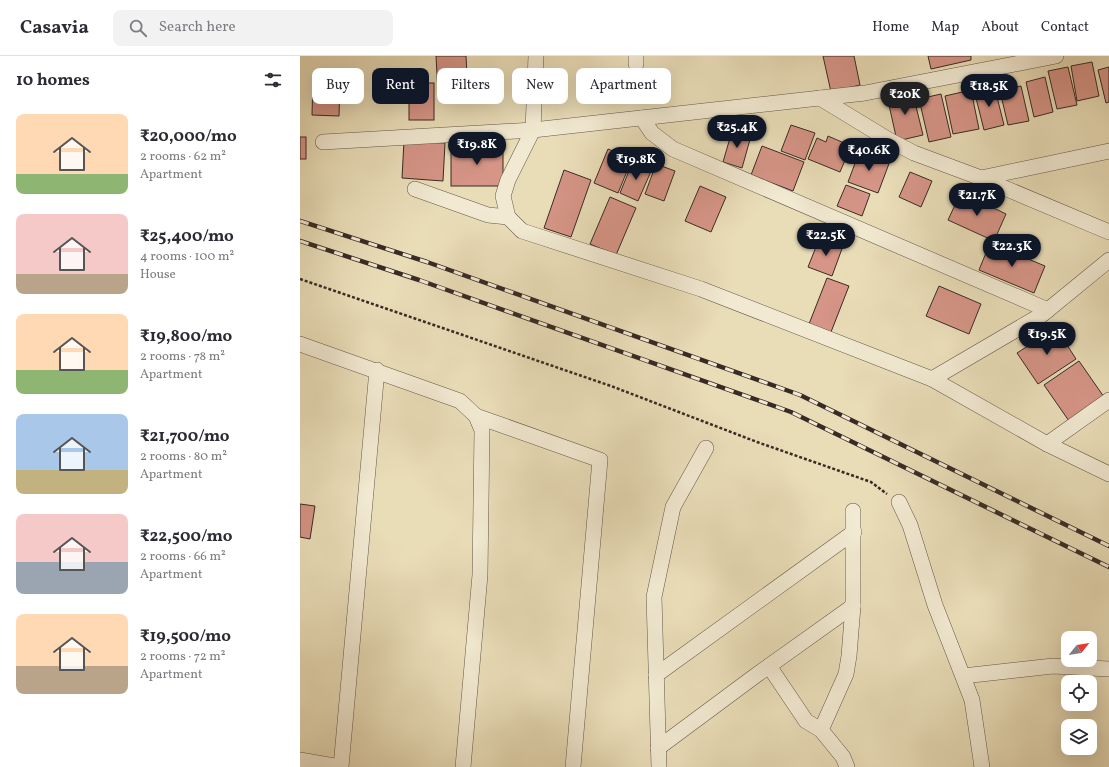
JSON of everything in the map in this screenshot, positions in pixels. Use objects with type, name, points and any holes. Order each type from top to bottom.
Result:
[{"type":"street","points":[[536,56],[533,130],[508,180],[503,196],[508,217],[522,231],[701,289],[932,379],[1047,444],[1109,474]]},
{"type":"street","points":[[323,142],[533,130],[820,98],[864,92],[1001,61],[1056,56]]},
{"type":"street","points":[[820,98],[889,140],[914,153],[981,178],[1109,232]]},
{"type":"street","points":[[642,118],[652,133],[673,149],[1048,310]]},
{"type":"street","points":[[981,178],[1109,151]]},
{"type":"street","points":[[415,189],[488,215],[508,217]]},
{"type":"street","points":[[932,379],[1048,310],[1109,260]]},
{"type":"street","points":[[300,344],[377,370],[460,401],[476,416],[600,460],[573,767]]},
{"type":"street","points":[[300,760],[340,767],[377,370]]},
{"type":"street","points":[[1047,444],[1109,400]]},
{"type":"street","points":[[462,767],[480,575],[482,430],[476,416]]},
{"type":"street","points":[[659,767],[654,597],[673,507],[706,448]]},
{"type":"street","points":[[899,502],[910,525],[935,605],[972,700],[982,767]]},
{"type":"street","points":[[821,730],[846,674],[853,606],[853,511]]},
{"type":"street","points":[[656,675],[854,532]]},
{"type":"street","points":[[658,748],[853,606]]},
{"type":"street","points":[[770,666],[806,721],[821,730],[836,745],[847,767]]},
{"type":"street","points":[[963,676],[1053,666],[1109,669]]},
{"type":"path","points":[[300,279],[611,386],[757,442],[871,482],[899,502]]},
{"type":"building","points":[[436,56],[466,56],[467,68],[437,68],[437,74]]},
{"type":"building","points":[[823,56],[854,56],[860,85],[831,92]]},
{"type":"building","points":[[928,56],[971,56],[971,60],[931,69]]},
{"type":"building","points":[[1092,62],[1099,96],[1077,101],[1071,66]]},
{"type":"building","points":[[1068,67],[1077,105],[1057,109],[1048,71]]},
{"type":"building","points":[[1109,67],[1109,102],[1106,103],[1098,70]]},
{"type":"building","points":[[1045,77],[1053,112],[1034,117],[1026,82]]},
{"type":"building","points":[[429,83],[434,83],[434,120],[409,120],[409,104],[429,104]]},
{"type":"building","points":[[994,85],[1004,125],[984,130],[974,90]]},
{"type":"building","points":[[1021,86],[1029,121],[1008,125],[1000,91]]},
{"type":"building","points":[[912,90],[923,135],[897,141],[887,96]]},
{"type":"building","points":[[971,90],[979,129],[953,134],[945,96]]},
{"type":"building","points":[[941,94],[951,137],[929,142],[919,99]]},
{"type":"building","points":[[312,104],[339,104],[339,116],[312,115]]},
{"type":"building","points":[[791,125],[815,133],[805,160],[781,151]]},
{"type":"building","points":[[732,131],[751,136],[742,168],[723,162]]},
{"type":"building","points":[[828,136],[851,146],[840,172],[808,159],[817,138],[826,142]]},
{"type":"building","points":[[300,137],[306,137],[306,159],[300,159]]},
{"type":"building","points":[[404,141],[445,143],[443,181],[402,178]]},
{"type":"building","points":[[451,145],[503,145],[503,186],[451,186]]},
{"type":"building","points":[[762,146],[804,162],[793,191],[751,175]]},
{"type":"building","points":[[608,149],[632,159],[618,193],[594,183]]},
{"type":"building","points":[[860,150],[890,161],[878,193],[848,182]]},
{"type":"building","points":[[633,161],[652,169],[638,201],[620,193]]},
{"type":"building","points":[[656,164],[675,171],[664,201],[645,194]]},
{"type":"building","points":[[564,170],[591,180],[571,237],[544,228]]},
{"type":"building","points":[[910,172],[932,181],[921,207],[899,197]]},
{"type":"building","points":[[846,185],[870,194],[862,216],[837,206]]},
{"type":"building","points":[[700,186],[726,197],[711,232],[685,221]]},
{"type":"building","points":[[961,192],[1006,214],[994,241],[948,220]]},
{"type":"building","points":[[610,197],[636,208],[616,255],[590,244]]},
{"type":"building","points":[[820,237],[843,246],[832,276],[808,267]]},
{"type":"building","points":[[990,243],[1045,266],[1034,293],[979,270]]},
{"type":"building","points":[[827,278],[849,286],[831,332],[809,324]]},
{"type":"building","points":[[939,286],[981,304],[969,334],[926,316]]},
{"type":"building","points":[[1056,328],[1076,359],[1038,384],[1017,353]]},
{"type":"building","points":[[1079,361],[1104,397],[1069,421],[1044,385]]},
{"type":"building","points":[[300,504],[315,506],[310,539],[300,537]]},
{"type":"railway","points":[[300,221],[427,262],[800,395],[1109,546]]},
{"type":"railway","points":[[300,241],[419,280],[791,412],[1109,567]]}]
